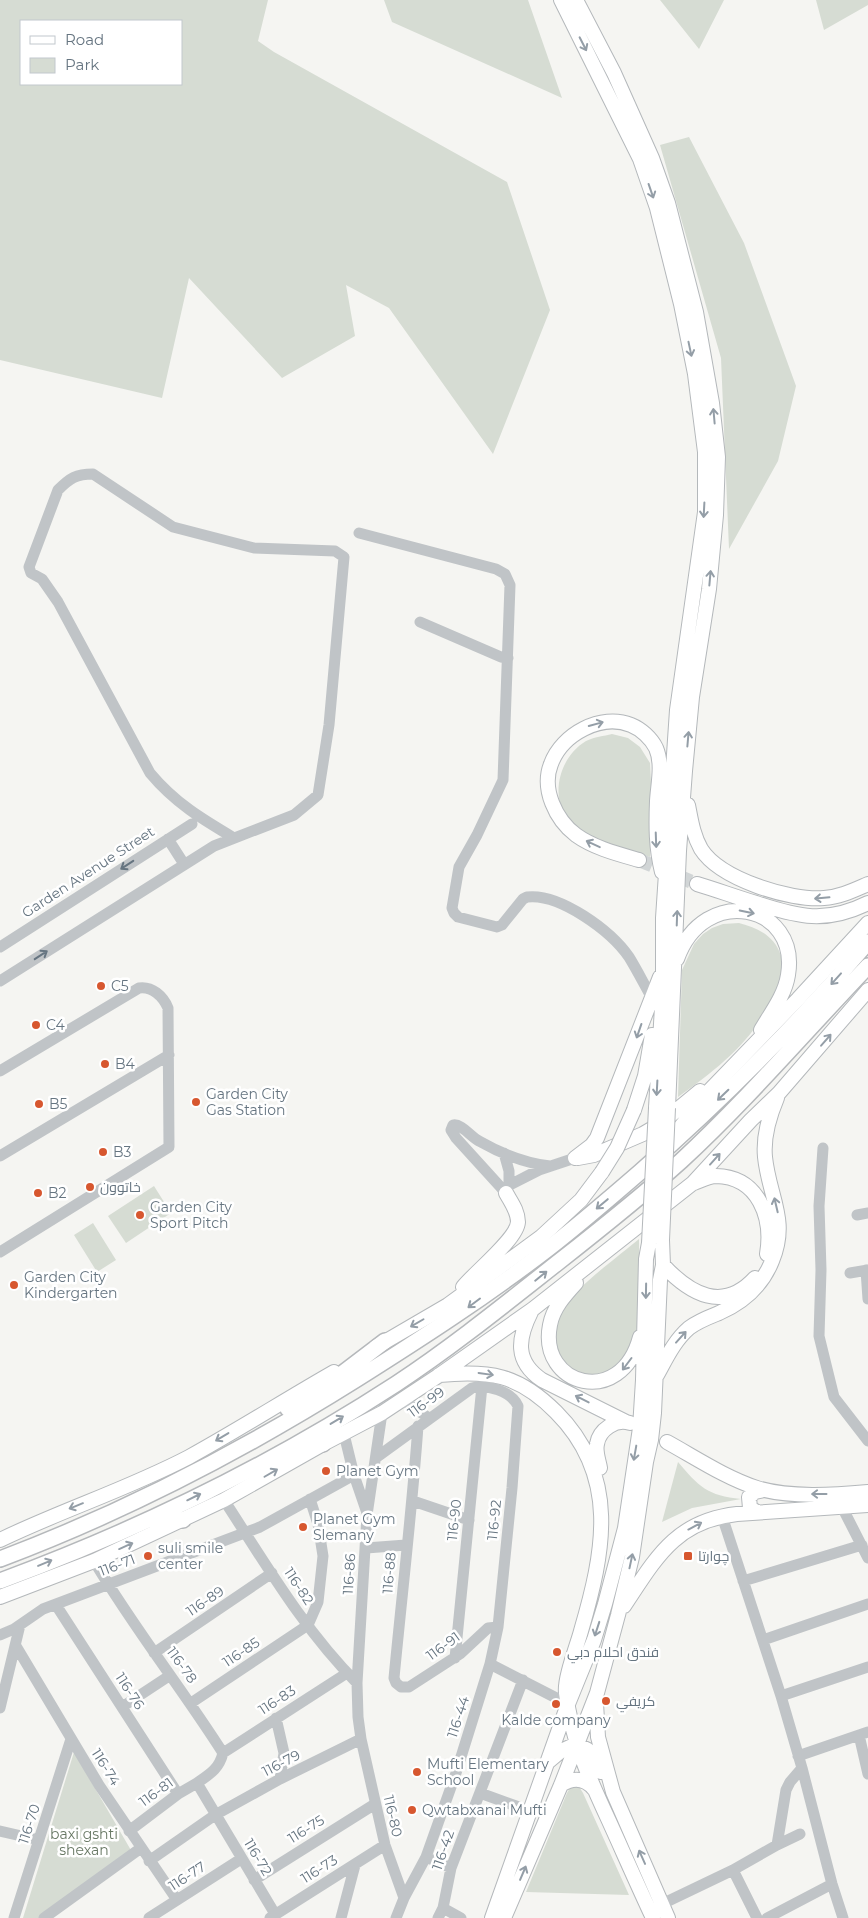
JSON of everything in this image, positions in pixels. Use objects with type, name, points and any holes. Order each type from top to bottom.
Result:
[{"type":"highway","points":[[0,1559],[84,1525],[204,1467],[282,1425],[460,1314],[548,1249],[660,1154],[742,1076],[837,978],[868,942]]},
{"type":"highway","points":[[0,1581],[146,1520],[234,1477],[296,1445],[398,1383],[520,1293],[604,1226],[680,1161],[727,1116],[868,966]]},
{"type":"highway","points":[[204,1467],[236,1442],[339,1376],[385,1341]]},
{"type":"highway","points":[[296,1445],[323,1444]]},
{"type":"highway","points":[[146,1520],[183,1520]]},
{"type":"main road","points":[[561,0],[640,159],[657,208],[681,304],[695,374],[705,452],[705,512],[666,884],[669,968]]},
{"type":"main road","points":[[576,0],[614,73],[652,158],[668,203],[696,312],[712,402],[718,457],[716,515],[709,589],[684,710],[685,771],[669,968],[656,1242],[663,1265],[678,1281],[690,1289],[711,1297],[727,1296],[738,1292],[754,1279],[766,1258],[769,1238],[768,1222],[762,1204],[747,1186],[735,1180],[715,1176],[693,1184]]},
{"type":"main road","points":[[639,860],[607,850],[577,836],[566,827],[557,814],[551,800],[549,776],[551,764],[564,744],[584,728],[596,723],[609,721],[626,723],[642,731],[655,746],[660,764],[657,801],[657,851],[666,884]]},
{"type":"main road","points":[[685,771],[688,802],[695,836],[702,850],[717,867],[754,884],[799,898],[812,899],[838,896],[868,884]]},
{"type":"main road","points":[[697,884],[795,915],[831,916],[868,903]]},
{"type":"main road","points":[[575,1158],[592,1145],[597,1138],[669,968],[694,930],[714,915],[724,912],[743,911],[762,917],[777,931],[787,948],[789,957],[788,976],[780,998],[748,1052]]},
{"type":"main road","points":[[660,1154],[692,1110],[868,923]]},
{"type":"main road","points":[[0,1597],[94,1561],[224,1500],[382,1413],[438,1376],[533,1309],[693,1184],[751,1120],[780,1093],[868,990]]},
{"type":"main road","points":[[657,999],[662,1108]]},
{"type":"main road","points":[[0,1540],[188,1457],[448,1305],[541,1237],[581,1200],[602,1172],[623,1136],[634,1110],[644,1076],[657,999]]},
{"type":"main road","points":[[575,1158],[594,1155],[643,1134],[660,1124],[729,1070]]},
{"type":"main road","points":[[655,1378],[677,1340],[698,1322],[744,1300],[763,1281],[778,1242],[780,1221],[765,1157],[766,1133],[771,1112],[780,1093]]},
{"type":"main road","points":[[448,1305],[472,1277],[515,1233],[518,1225],[517,1216],[506,1189]]},
{"type":"main road","points":[[492,1918],[568,1704],[594,1640],[625,1528],[640,1428],[646,1259],[656,1242]]},
{"type":"main road","points":[[593,1262],[558,1306],[550,1323],[548,1337],[550,1350],[554,1359],[567,1374],[581,1380],[595,1382],[618,1375],[626,1367],[637,1350],[645,1319]]},
{"type":"main road","points":[[504,1918],[561,1785],[597,1693],[632,1557],[654,1413],[660,1280],[663,1265]]},
{"type":"main road","points":[[533,1309],[522,1330],[520,1340],[522,1354],[532,1371],[542,1380],[628,1422],[616,1423],[606,1429],[599,1437],[596,1445],[608,1512],[605,1604]]},
{"type":"main road","points":[[438,1376],[480,1372],[494,1374],[519,1384],[550,1406],[566,1421],[590,1458],[600,1505],[600,1555],[595,1582],[567,1685],[568,1704],[576,1744],[594,1789],[653,1918]]},
{"type":"main road","points":[[668,1442],[739,1481],[764,1490],[790,1494],[868,1492]]},
{"type":"main road","points":[[757,1512],[750,1508],[748,1501],[752,1494],[764,1490]]},
{"type":"main road","points":[[618,1614],[650,1566],[671,1542],[700,1523],[722,1516],[757,1512],[868,1505]]},
{"type":"main road","points":[[597,1693],[596,1723],[598,1737],[613,1792]]},
{"type":"main road","points":[[548,1762],[561,1751],[576,1744],[584,1747],[591,1754],[613,1792],[668,1918]]},
{"type":"main road","points":[[561,1785],[576,1779],[586,1782],[594,1789]]},
{"type":"main road","points":[[639,1888],[653,1882]]},
{"type":"street","points":[[0,981],[214,846],[294,815],[318,795],[329,725],[344,557],[335,551],[254,548],[173,526],[93,474],[80,474],[58,490],[30,568],[31,573],[42,579],[58,602],[150,774],[167,793],[196,816],[234,838]]},
{"type":"street","points":[[359,533],[496,569],[505,574],[510,585],[503,780],[460,867],[452,908],[454,913],[458,917],[498,927],[527,897],[556,901],[601,928],[628,956],[657,999]]},
{"type":"street","points":[[420,622],[508,658]]},
{"type":"street","name":"Garden Avenue Street","points":[[0,947],[192,824]]},
{"type":"street","points":[[168,839],[184,864]]},
{"type":"street","points":[[0,1071],[134,990],[144,987],[157,992],[168,1008],[169,1147],[0,1252]]},
{"type":"street","points":[[0,1156],[169,1055]]},
{"type":"street","points":[[506,1189],[456,1138],[451,1131],[451,1126],[454,1124],[458,1125],[478,1141],[504,1153],[550,1166]]},
{"type":"street","points":[[823,1148],[818,1206],[821,1270],[819,1336],[834,1397],[868,1441]]},
{"type":"street","points":[[504,1153],[509,1171],[506,1189]]},
{"type":"street","points":[[506,1189],[550,1166],[575,1158]]},
{"type":"street","points":[[850,1273],[867,1270],[868,1299]]},
{"type":"street","name":"116-92","points":[[482,1386],[497,1390],[515,1400],[518,1409],[498,1627],[490,1664]]},
{"type":"street","name":"116-99","points":[[377,1457],[468,1390],[482,1386]]},
{"type":"street","name":"116-90","points":[[455,1658],[482,1386]]},
{"type":"street","points":[[402,1400],[429,1418]]},
{"type":"street","name":"116-86","points":[[361,1739],[358,1717],[358,1682],[367,1515],[382,1413]]},
{"type":"street","name":"116-88","points":[[404,1688],[398,1686],[394,1678],[406,1545],[413,1501],[418,1426]]},
{"type":"street","points":[[344,1434],[354,1475],[367,1515]]},
{"type":"street","name":"116-71","points":[[0,1635],[20,1625],[37,1612],[268,1523],[354,1475]]},
{"type":"street","points":[[308,1625],[318,1602],[322,1564],[321,1540],[310,1499]]},
{"type":"street","name":"116-82","points":[[224,1500],[308,1625],[347,1673],[358,1682]]},
{"type":"street","points":[[413,1501],[469,1520]]},
{"type":"street","points":[[842,1507],[868,1558]]},
{"type":"street","points":[[722,1516],[781,1696],[843,1918]]},
{"type":"street","points":[[366,1548],[406,1545]]},
{"type":"street","points":[[743,1581],[862,1545]]},
{"type":"street","name":"116-78","points":[[94,1561],[108,1585],[223,1752]]},
{"type":"street","name":"116-89","points":[[154,1653],[272,1573]]},
{"type":"street","points":[[763,1640],[868,1604]]},
{"type":"street","name":"116-76","points":[[56,1605],[178,1794]]},
{"type":"street","points":[[0,1708],[20,1625]]},
{"type":"street","name":"116-85","points":[[191,1703],[308,1625]]},
{"type":"street","name":"116-91","points":[[404,1688],[409,1687],[455,1658],[487,1629],[498,1627]]},
{"type":"street","name":"116-74","points":[[16,1646],[71,1739],[129,1831],[177,1900]]},
{"type":"street","points":[[490,1664],[568,1704]]},
{"type":"street","name":"116-44","points":[[396,1918],[404,1898],[426,1857],[456,1773],[490,1664]]},
{"type":"street","points":[[781,1696],[868,1667]]},
{"type":"street","name":"116-83","points":[[223,1752],[347,1673]]},
{"type":"street","points":[[122,1707],[170,1676]]},
{"type":"street","name":"116-42","points":[[440,1913],[450,1868],[523,1680]]},
{"type":"street","points":[[276,1718],[284,1752],[280,1779]]},
{"type":"street","points":[[798,1756],[863,1734],[868,1774]]},
{"type":"street","name":"116-70","points":[[14,1918],[71,1739]]},
{"type":"street","name":"116-79","points":[[149,1861],[215,1815],[280,1779],[361,1739]]},
{"type":"street","name":"116-80","points":[[361,1739],[385,1846],[404,1898]]},
{"type":"street","points":[[215,1815],[197,1783],[215,1771],[221,1761],[223,1752]]},
{"type":"street","points":[[777,1845],[786,1790],[802,1768]]},
{"type":"street","name":"116-81","points":[[129,1831],[178,1794],[197,1783]]},
{"type":"street","points":[[480,1793],[530,1811]]},
{"type":"street","name":"116-75","points":[[254,1880],[375,1804]]},
{"type":"street","name":"116-72","points":[[215,1815],[254,1880],[273,1917]]},
{"type":"street","points":[[0,1830],[39,1840]]},
{"type":"street","points":[[662,1904],[733,1870],[800,1834]]},
{"type":"street","name":"116-73","points":[[273,1917],[385,1846]]},
{"type":"street","points":[[44,1918],[141,1848]]},
{"type":"street","points":[[426,1857],[450,1868]]},
{"type":"street","name":"116-77","points":[[149,1918],[241,1859]]},
{"type":"street","points":[[341,1918],[355,1865]]},
{"type":"street","points":[[733,1870],[757,1918]]},
{"type":"street","points":[[767,1918],[832,1884]]},
{"type":"street","points":[[440,1913],[461,1918]]},
{"type":"green space","points":[[0,0],[268,0],[258,41],[274,52],[507,182],[550,310],[493,454],[389,308],[346,285],[355,336],[282,378],[189,278],[162,398],[0,360]]},
{"type":"green space","points":[[384,0],[528,0],[562,98],[392,22]]},
{"type":"green space","points":[[660,0],[724,0],[699,49]]},
{"type":"green space","points":[[816,0],[868,0],[868,5],[824,30]]},
{"type":"green space","points":[[689,137],[744,243],[796,386],[778,461],[729,549],[721,358],[660,145]]},
{"type":"green space","points":[[612,734],[628,738],[640,747],[650,763],[650,857],[608,844],[579,831],[572,825],[560,804],[558,792],[563,768],[576,748],[586,741]]},
{"type":"green space","points":[[739,923],[759,930],[775,943],[782,963],[782,975],[779,986],[771,1003],[752,1032],[730,1056],[678,1097],[682,970],[694,944],[703,934],[723,924]]},
{"type":"green space","name":"Garden City Sport Pitch","points":[[154,1186],[171,1213],[126,1243],[108,1216]]},
{"type":"green space","points":[[93,1223],[116,1260],[97,1272],[74,1235]]},
{"type":"green space","points":[[639,1239],[639,1305],[637,1331],[634,1341],[623,1361],[609,1372],[593,1375],[578,1372],[565,1363],[557,1349],[555,1332],[561,1311],[575,1293]]},
{"type":"green space","points":[[678,1462],[705,1488],[720,1495],[741,1499],[692,1508],[662,1522]]},
{"type":"green space","name":"baxi gshti shexan","points":[[74,1752],[132,1852],[42,1918],[23,1918]]},
{"type":"green space","points":[[578,1785],[629,1895],[526,1892],[567,1793],[571,1786]]},
{"type":"tunnel","points":[[639,860],[697,884]]},
{"type":"place","name":"C5","points":[[101,986]]},
{"type":"place","name":"C4","points":[[36,1025]]},
{"type":"place","name":"B4","points":[[105,1064]]},
{"type":"place","name":"Garden City Gas Station","points":[[196,1102]]},
{"type":"place","name":"B5","points":[[39,1104]]},
{"type":"place","name":"B3","points":[[103,1152]]},
{"type":"place","name":"خاتوون","points":[[90,1187]]},
{"type":"place","name":"B2","points":[[38,1193]]},
{"type":"place","name":"Garden City Sport Pitch","points":[[140,1215]]},
{"type":"place","name":"Garden City Kindergarten","points":[[14,1285]]},
{"type":"place","name":"Planet Gym","points":[[326,1471]]},
{"type":"place","name":"Planet Gym Slemany","points":[[303,1527]]},
{"type":"place","name":"suli smile center","points":[[148,1556]]},
{"type":"place","name":"چوارتا","points":[[688,1556]]},
{"type":"place","name":"فندق احلام دبي","points":[[557,1652]]},
{"type":"place","name":"كريفي","points":[[606,1701]]},
{"type":"place","name":"Kalde company","points":[[556,1704]]},
{"type":"place","name":"Mufti Elementary School","points":[[417,1772]]},
{"type":"place","name":"Qwtabxanai Mufti","points":[[412,1810]]}]
